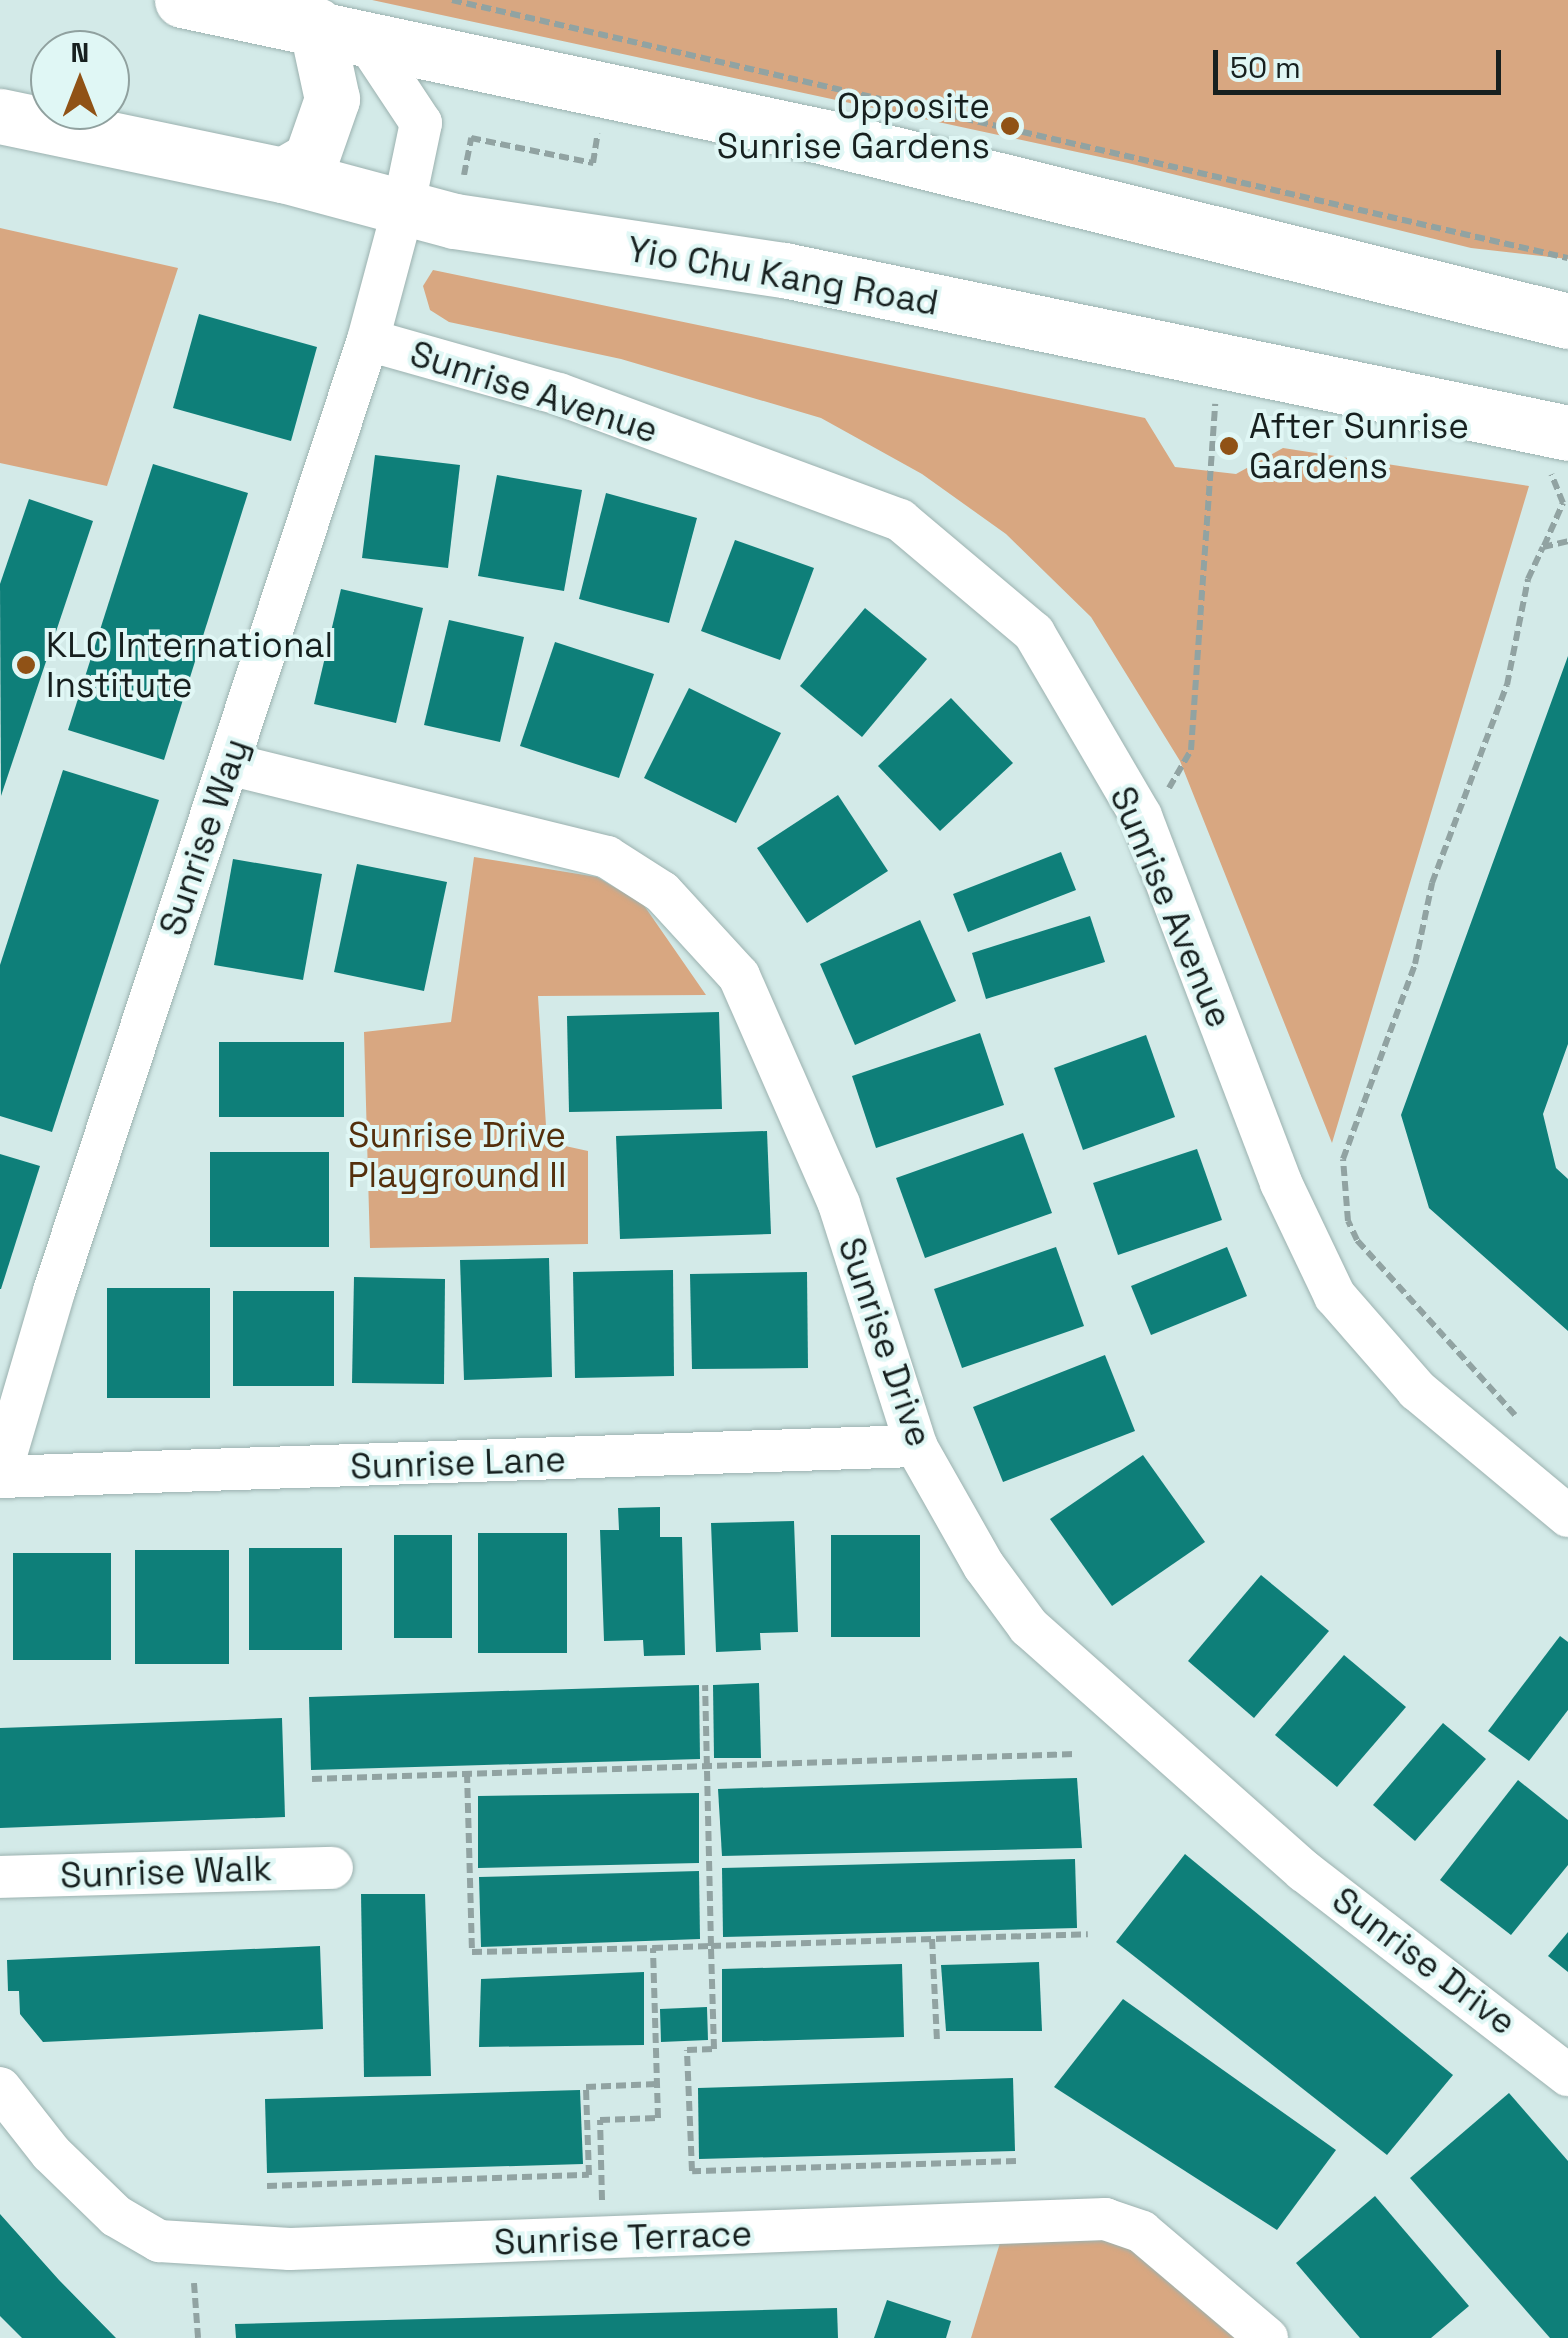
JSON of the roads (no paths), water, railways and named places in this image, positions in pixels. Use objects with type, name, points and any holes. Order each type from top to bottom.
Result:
[{"type":"main road","points":[[182,0],[862,146],[1568,320]]},
{"type":"main road","points":[[283,175],[311,159],[332,99],[340,31]]},
{"type":"main road","name":"Yio Chu Kang Road","points":[[0,116],[283,175],[404,210],[784,270],[1559,451]]},
{"type":"street","name":"Sunrise Way","points":[[0,1476],[368,340],[404,210],[421,123],[340,31]]},
{"type":"street","name":"Sunrise Avenue","points":[[368,340],[559,394],[900,520],[1034,633],[1140,816],[1280,1183],[1335,1296],[1418,1390],[1568,1516]]},
{"type":"street","name":"Sunrise Drive","points":[[229,764],[607,857],[662,892],[739,976],[839,1204],[916,1446],[984,1566],[1029,1627],[1304,1871],[1568,2074]]},
{"type":"street","name":"Sunrise Lane","points":[[0,1476],[916,1446]]},
{"type":"street","name":"Sunrise Walk","points":[[0,1877],[332,1868]]},
{"type":"street","name":"Sunrise Terrace","points":[[0,2088],[51,2153],[116,2216],[158,2241],[290,2249],[1105,2219],[1142,2232],[1267,2338]]},
{"type":"place","name":"Opposite Sunrise Gardens","points":[[1010,126]]},
{"type":"place","name":"After Sunrise Gardens","points":[[1229,446]]},
{"type":"place","name":"KLC International Institute","points":[[26,665]]},
{"type":"park label","name":"Sunrise Drive Playground II","points":[[457,1155]]}]
